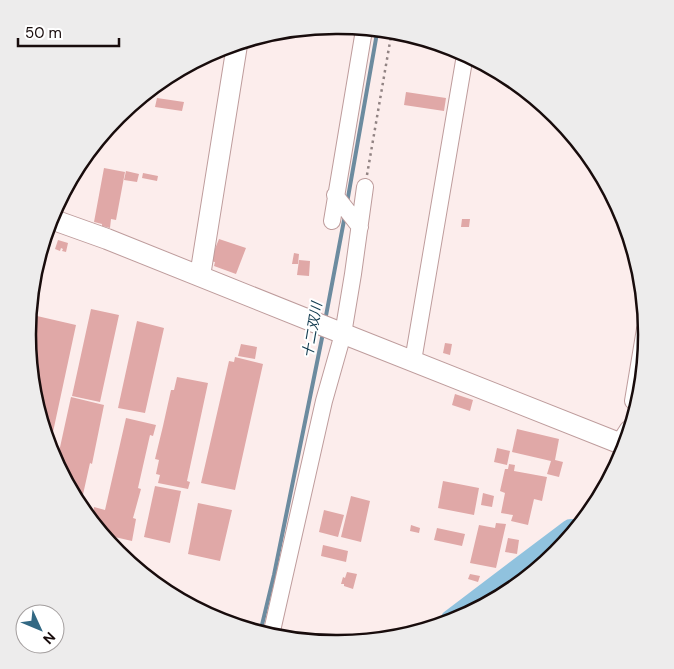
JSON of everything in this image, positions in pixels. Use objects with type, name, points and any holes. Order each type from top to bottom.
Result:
[{"type":"street","points":[[332,221],[363,35]]},
{"type":"street","points":[[200,276],[236,52]]},
{"type":"street","points":[[413,361],[464,62]]},
{"type":"street","points":[[273,628],[324,401],[332,330],[360,227],[365,187]]},
{"type":"street","points":[[335,195],[360,227]]},
{"type":"street","points":[[58,222],[107,239],[332,330],[620,437]]},
{"type":"path","points":[[365,187],[390,39]]},
{"type":"building","points":[[406,92],[446,98],[444,111],[404,105]]},
{"type":"building","points":[[157,98],[184,102],[182,111],[155,107]]},
{"type":"building","points":[[104,168],[125,172],[116,220],[111,219],[110,228],[94,222]]},
{"type":"building","points":[[126,171],[139,174],[137,182],[124,180]]},
{"type":"building","points":[[143,173],[158,176],[157,181],[142,178]]},
{"type":"building","points":[[462,219],[470,219],[469,227],[461,227]]},
{"type":"building","points":[[219,239],[246,248],[236,274],[214,266],[215,262],[210,261]]},
{"type":"building","points":[[58,240],[68,243],[66,252],[62,251],[63,249],[61,248],[60,251],[55,249]]},
{"type":"building","points":[[294,253],[299,254],[298,264],[292,264]]},
{"type":"building","points":[[299,260],[310,261],[309,276],[297,275]]},
{"type":"building","points":[[91,309],[119,315],[100,402],[72,396]]},
{"type":"building","points":[[37,316],[76,325],[53,433],[46,412],[39,374],[36,334]]},
{"type":"building","points":[[137,321],[164,328],[145,413],[118,408]]},
{"type":"building","points":[[445,343],[452,344],[450,355],[443,353]]},
{"type":"building","points":[[241,344],[257,347],[255,359],[238,356]]},
{"type":"building","points":[[235,357],[263,364],[235,490],[201,483],[229,361],[234,362]]},
{"type":"building","points":[[177,377],[208,383],[187,481],[190,482],[188,489],[158,483],[160,475],[156,474],[159,460],[155,459],[171,390],[174,390]]},
{"type":"building","points":[[455,394],[473,400],[470,411],[452,405]]},
{"type":"building","points":[[71,397],[104,405],[92,464],[90,463],[83,495],[59,451]]},
{"type":"building","points":[[126,418],[156,425],[153,436],[150,435],[138,488],[141,489],[133,518],[136,519],[132,541],[115,537],[93,511],[94,507],[105,510]]},
{"type":"building","points":[[517,429],[559,439],[555,460],[563,462],[559,477],[547,474],[551,461],[512,452]]},
{"type":"building","points":[[497,448],[510,451],[507,465],[494,462]]},
{"type":"building","points":[[509,464],[515,465],[514,471],[547,477],[542,501],[534,499],[528,525],[511,521],[513,515],[501,513],[505,493],[500,491],[505,469],[508,469]]},
{"type":"building","points":[[443,481],[479,488],[474,515],[438,508]]},
{"type":"building","points":[[155,486],[181,491],[170,543],[144,537]]},
{"type":"building","points":[[483,493],[494,496],[492,507],[481,505]]},
{"type":"building","points":[[351,496],[370,501],[361,542],[341,537]]},
{"type":"building","points":[[198,503],[232,510],[220,561],[188,554]]},
{"type":"building","points":[[324,510],[344,515],[338,537],[319,532]]},
{"type":"building","points":[[496,523],[506,524],[496,568],[470,563],[479,525],[495,528]]},
{"type":"building","points":[[411,525],[420,528],[419,533],[410,531]]},
{"type":"building","points":[[437,528],[465,534],[462,546],[434,540]]},
{"type":"building","points":[[508,538],[519,540],[517,554],[505,552]]},
{"type":"building","points":[[323,545],[348,551],[346,562],[321,556]]},
{"type":"building","points":[[347,572],[357,574],[353,589],[341,584]]},
{"type":"building","points":[[470,574],[480,576],[478,582],[468,579]]},
{"type":"waterway","name":"十二双川","points":[[347,203],[376,36]]},
{"type":"waterway","name":"十二双川","points":[[325,321],[345,215]]},
{"type":"waterway","name":"十二双川","points":[[262,626],[274,575],[323,333]]},
{"type":"waterway","points":[[485,596],[550,547]]}]
